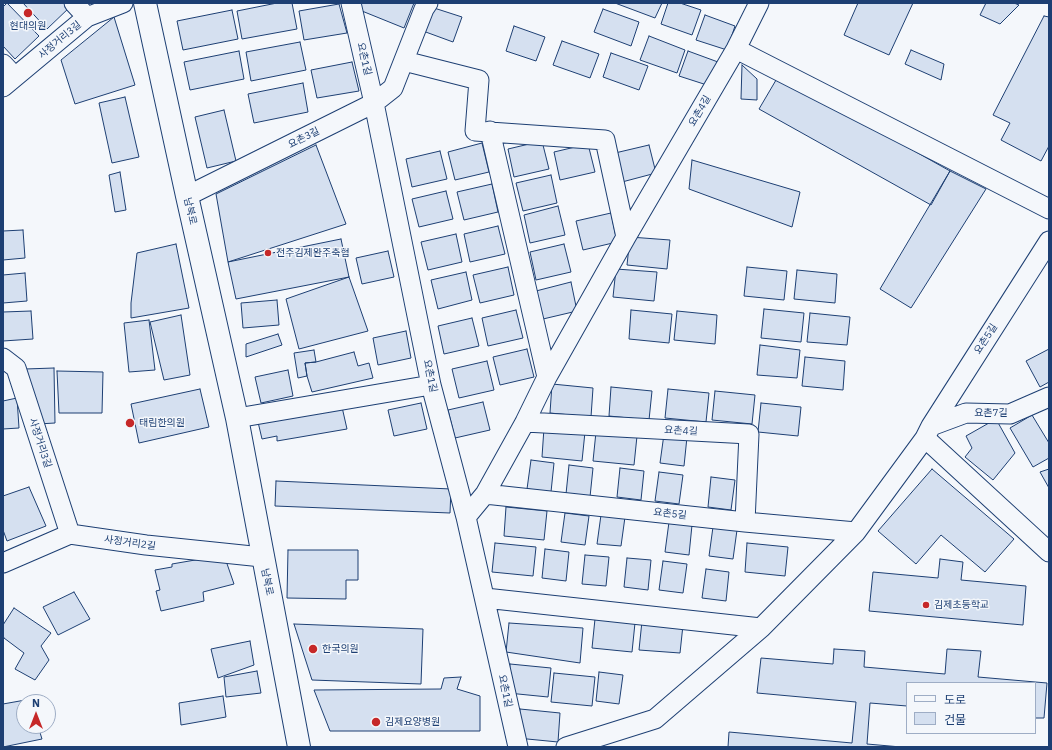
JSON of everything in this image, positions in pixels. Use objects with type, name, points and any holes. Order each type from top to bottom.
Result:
[{"type":"main road","name":"남북로","points":[[145,3],[237,418],[299,747]]},
{"type":"street","points":[[74,3],[87,17]]},
{"type":"street","name":"사정거리3길","points":[[7,76],[87,17],[123,3]]},
{"type":"street","name":"요촌1길","points":[[350,3],[374,103],[431,385],[466,517],[518,747]]},
{"type":"street","name":"요촌3길","points":[[187,196],[374,103],[393,88],[424,9],[428,3]]},
{"type":"street","name":"요촌4길","points":[[466,517],[485,494],[525,422],[547,377],[626,237],[736,49],[759,3]]},
{"type":"street","points":[[736,49],[1049,209]]},
{"type":"street","points":[[404,61],[479,80],[482,131],[547,377]]},
{"type":"street","points":[[482,131],[604,140],[626,237]]},
{"type":"street","name":"요촌5길","points":[[566,747],[655,719],[761,628],[856,532],[928,432],[1049,241]]},
{"type":"street","name":"사정거리3길","points":[[3,358],[16,368],[70,534]]},
{"type":"street","points":[[237,418],[431,385]]},
{"type":"street","name":"요촌7길","points":[[928,432],[966,414],[1010,414],[1049,397]]},
{"type":"street","name":"요촌4길","points":[[525,422],[749,434],[745,522]]},
{"type":"street","points":[[928,432],[1049,552]]},
{"type":"street","name":"요촌5길","points":[[485,494],[745,522],[856,532]]},
{"type":"street","points":[[3,563],[70,534]]},
{"type":"street","name":"사정거리2길","points":[[70,534],[146,545],[262,557]]},
{"type":"street","points":[[485,598],[761,628]]},
{"type":"building","points":[[7,3],[39,36],[15,59],[3,46],[3,7]]},
{"type":"building","points":[[23,3],[68,3],[71,6],[47,29]]},
{"type":"building","points":[[277,3],[292,3],[297,29],[242,39],[237,11]]},
{"type":"building","points":[[359,3],[414,3],[404,28],[357,9]]},
{"type":"building","points":[[615,3],[662,3],[655,18]]},
{"type":"building","points":[[668,3],[680,3],[701,10],[692,35],[661,24]]},
{"type":"building","points":[[858,3],[913,3],[889,55],[844,35]]},
{"type":"building","points":[[986,3],[1014,3],[1019,5],[1000,24],[980,15]]},
{"type":"building","points":[[339,4],[347,33],[304,40],[299,11]]},
{"type":"building","points":[[431,7],[462,17],[453,42],[423,31]]},
{"type":"building","points":[[603,9],[639,22],[631,46],[594,32]]},
{"type":"building","points":[[232,10],[238,39],[183,50],[177,21]]},
{"type":"building","points":[[705,15],[735,26],[727,50],[696,40]]},
{"type":"building","points":[[1044,16],[1049,17],[1049,146],[1041,161],[1001,140],[1010,123],[993,115]]},
{"type":"building","points":[[114,17],[135,85],[75,104],[61,60]]},
{"type":"building","points":[[514,26],[545,37],[536,61],[506,51]]},
{"type":"building","points":[[649,36],[685,50],[677,73],[640,60]]},
{"type":"building","points":[[562,41],[599,54],[590,78],[553,65]]},
{"type":"building","points":[[300,42],[306,70],[251,81],[246,52]]},
{"type":"building","points":[[911,50],[944,64],[941,80],[905,64]]},
{"type":"building","points":[[239,51],[244,79],[190,90],[184,62]]},
{"type":"building","points":[[688,51],[718,62],[710,86],[679,76]]},
{"type":"building","points":[[611,53],[648,66],[639,90],[603,77]]},
{"type":"building","points":[[352,62],[359,91],[317,98],[311,70]]},
{"type":"building","points":[[742,65],[757,79],[757,100],[741,99]]},
{"type":"building","points":[[779,75],[950,171],[931,205],[759,109]]},
{"type":"building","points":[[303,83],[308,112],[254,123],[248,94]]},
{"type":"building","points":[[125,97],[139,157],[112,163],[99,103]]},
{"type":"building","points":[[224,110],[236,161],[207,168],[195,117]]},
{"type":"building","points":[[542,141],[549,169],[514,177],[508,149]]},
{"type":"building","points":[[482,143],[489,172],[455,180],[448,152]]},
{"type":"building","points":[[588,144],[595,172],[560,180],[554,152]]},
{"type":"building","points":[[316,145],[346,224],[228,262],[216,194]]},
{"type":"building","points":[[649,145],[656,173],[622,182],[615,153]]},
{"type":"building","points":[[440,151],[447,179],[412,187],[406,159]]},
{"type":"building","points":[[692,160],[800,192],[792,227],[689,189]]},
{"type":"building","points":[[950,171],[986,189],[911,308],[880,289]]},
{"type":"building","points":[[120,172],[126,210],[115,212],[109,175]]},
{"type":"building","points":[[551,175],[557,203],[523,211],[516,183]]},
{"type":"building","points":[[492,184],[498,212],[464,220],[457,192]]},
{"type":"building","points":[[446,191],[453,219],[419,227],[412,199]]},
{"type":"building","points":[[558,206],[565,235],[530,243],[524,215]]},
{"type":"building","points":[[611,213],[617,242],[583,250],[576,221]]},
{"type":"building","points":[[498,226],[505,254],[470,262],[464,234]]},
{"type":"building","points":[[23,230],[25,258],[3,260],[3,231]]},
{"type":"building","points":[[456,234],[462,262],[428,270],[421,242]]},
{"type":"building","points":[[630,237],[670,240],[667,269],[627,265]]},
{"type":"building","points":[[341,239],[349,277],[236,299],[228,262]]},
{"type":"building","points":[[176,244],[189,308],[131,318],[131,303],[137,253]]},
{"type":"building","points":[[564,244],[571,272],[536,280],[530,252]]},
{"type":"building","points":[[388,251],[394,277],[362,284],[356,258]]},
{"type":"building","points":[[508,267],[514,295],[480,303],[473,275]]},
{"type":"building","points":[[747,267],[787,271],[784,300],[744,296]]},
{"type":"building","points":[[616,269],[657,272],[654,301],[613,297]]},
{"type":"building","points":[[797,270],[837,274],[835,303],[794,299]]},
{"type":"building","points":[[466,272],[472,300],[438,309],[431,280]]},
{"type":"building","points":[[25,273],[27,301],[3,303],[3,275]]},
{"type":"building","points":[[349,277],[368,331],[299,349],[286,299]]},
{"type":"building","points":[[571,282],[577,311],[543,319],[536,291]]},
{"type":"building","points":[[277,300],[279,325],[243,328],[241,303]]},
{"type":"building","points":[[764,309],[804,313],[801,342],[761,338]]},
{"type":"building","points":[[516,310],[523,338],[488,346],[482,318]]},
{"type":"building","points":[[631,310],[672,314],[669,343],[629,339]]},
{"type":"building","points":[[31,311],[33,339],[3,341],[3,312]]},
{"type":"building","points":[[677,311],[717,315],[715,344],[674,340]]},
{"type":"building","points":[[810,313],[850,317],[847,345],[807,342]]},
{"type":"building","points":[[181,315],[190,375],[164,380],[150,322]]},
{"type":"building","points":[[472,318],[479,346],[444,354],[438,326]]},
{"type":"building","points":[[149,320],[155,370],[129,372],[124,323]]},
{"type":"building","points":[[406,331],[411,358],[378,365],[373,338]]},
{"type":"building","points":[[278,334],[282,345],[246,357],[246,344]]},
{"type":"building","points":[[760,345],[800,350],[797,378],[757,375]]},
{"type":"building","points":[[527,349],[534,377],[500,385],[493,357]]},
{"type":"building","points":[[1049,349],[1049,382],[1040,387],[1026,361]]},
{"type":"building","points":[[314,350],[316,362],[305,363],[307,376],[298,378],[294,353]]},
{"type":"building","points":[[354,352],[358,366],[369,363],[373,378],[312,392],[305,363],[316,362]]},
{"type":"building","points":[[805,357],[845,361],[843,390],[802,386]]},
{"type":"building","points":[[487,361],[494,390],[459,398],[452,369]]},
{"type":"building","points":[[54,368],[55,423],[38,424],[25,369]]},
{"type":"building","points":[[288,370],[293,396],[261,403],[255,377]]},
{"type":"building","points":[[57,371],[103,372],[102,413],[59,413]]},
{"type":"building","points":[[552,384],[593,388],[591,417],[550,413]]},
{"type":"building","points":[[611,387],[652,391],[649,420],[609,416]]},
{"type":"building","points":[[200,389],[209,427],[139,443],[131,404]]},
{"type":"building","points":[[668,389],[709,393],[706,422],[665,418]]},
{"type":"building","points":[[715,391],[755,395],[752,424],[712,420]]},
{"type":"building","points":[[17,398],[19,428],[3,429],[3,401]]},
{"type":"building","points":[[483,402],[490,430],[455,438],[448,410]]},
{"type":"building","points":[[421,403],[427,429],[394,436],[388,410]]},
{"type":"building","points":[[761,403],[801,407],[798,436],[758,432]]},
{"type":"building","points":[[342,407],[347,429],[277,441],[277,436],[262,439],[258,422]]},
{"type":"building","points":[[1032,415],[1049,443],[1049,458],[1033,467],[1010,428]]},
{"type":"building","points":[[996,419],[1015,453],[993,480],[965,457],[972,448],[966,436]]},
{"type":"building","points":[[544,428],[585,432],[582,461],[542,457]]},
{"type":"building","points":[[596,432],[637,436],[634,465],[593,461]]},
{"type":"building","points":[[664,434],[687,437],[684,466],[660,463]]},
{"type":"building","points":[[531,460],[554,463],[551,492],[527,489]]},
{"type":"building","points":[[569,465],[593,468],[590,497],[566,494]]},
{"type":"building","points":[[620,468],[644,471],[641,500],[617,497]]},
{"type":"building","points":[[932,469],[1014,539],[985,572],[941,535],[916,564],[878,531]]},
{"type":"building","points":[[1049,469],[1049,488],[1040,472]]},
{"type":"building","points":[[659,472],[683,475],[679,504],[655,501]]},
{"type":"building","points":[[711,477],[735,480],[731,510],[708,507]]},
{"type":"building","points":[[276,481],[451,489],[450,513],[275,506]]},
{"type":"building","points":[[29,487],[46,526],[7,541],[3,530],[3,496]]},
{"type":"building","points":[[506,507],[547,511],[544,540],[504,536]]},
{"type":"building","points":[[565,513],[589,516],[585,545],[561,542]]},
{"type":"building","points":[[601,515],[625,517],[621,546],[597,544]]},
{"type":"building","points":[[669,522],[692,525],[689,555],[665,552]]},
{"type":"building","points":[[713,527],[737,530],[733,559],[709,556]]},
{"type":"building","points":[[495,543],[536,547],[533,576],[492,572]]},
{"type":"building","points":[[747,543],[788,547],[785,576],[745,572]]},
{"type":"building","points":[[545,549],[569,552],[566,581],[542,578]]},
{"type":"building","points":[[288,550],[358,550],[358,580],[346,580],[346,599],[287,598]]},
{"type":"building","points":[[224,555],[234,584],[203,592],[204,601],[161,611],[156,591],[160,590],[155,570],[172,567],[172,564]]},
{"type":"building","points":[[585,555],[609,557],[606,586],[582,584]]},
{"type":"building","points":[[627,558],[651,560],[648,590],[624,587]]},
{"type":"building","points":[[940,559],[963,562],[961,580],[1026,586],[1023,625],[869,611],[873,572],[938,578]]},
{"type":"building","points":[[663,561],[687,564],[683,593],[659,590]]},
{"type":"building","points":[[706,569],[729,572],[726,601],[702,598]]},
{"type":"building","points":[[74,592],[90,619],[58,635],[43,607]]},
{"type":"building","points":[[14,608],[51,633],[41,646],[49,660],[35,680],[15,669],[24,653],[3,636],[3,625]]},
{"type":"building","points":[[595,619],[635,623],[632,652],[592,648]]},
{"type":"building","points":[[642,621],[683,625],[680,653],[639,650]]},
{"type":"building","points":[[509,623],[583,628],[580,663],[506,652]]},
{"type":"building","points":[[294,624],[423,629],[421,684],[312,680]]},
{"type":"building","points":[[250,641],[254,665],[218,678],[211,649]]},
{"type":"building","points":[[834,649],[865,651],[864,667],[945,674],[947,649],[981,651],[978,677],[1036,682],[906,682],[906,706],[870,703],[867,744],[901,747],[728,747],[729,732],[852,743],[856,702],[757,693],[761,658],[833,664]]},
{"type":"building","points":[[510,664],[551,668],[548,697],[508,693]]},
{"type":"building","points":[[257,671],[261,693],[226,697],[224,677]]},
{"type":"building","points":[[599,672],[623,675],[619,704],[596,701]]},
{"type":"building","points":[[554,673],[595,677],[592,706],[551,702]]},
{"type":"building","points":[[461,677],[457,689],[480,696],[480,731],[330,731],[314,690],[441,689],[444,678]]},
{"type":"building","points":[[1036,682],[1047,683],[1044,718],[1036,718]]},
{"type":"building","points":[[223,696],[226,717],[181,725],[179,703]]},
{"type":"building","points":[[16,702],[16,734],[40,734],[42,739],[3,747],[3,704]]},
{"type":"building","points":[[520,709],[560,713],[558,742],[517,738]]},
{"type":"place","name":"현대의원","points":[[28,13]]},
{"type":"place","name":"전주김제완주축협","points":[[268,253]]},
{"type":"place","name":"태림한의원","points":[[130,423]]},
{"type":"place","name":"김제초등학교","points":[[926,605]]},
{"type":"place","name":"한국의원","points":[[313,649]]},
{"type":"place","name":"김제요양병원","points":[[376,722]]}]
